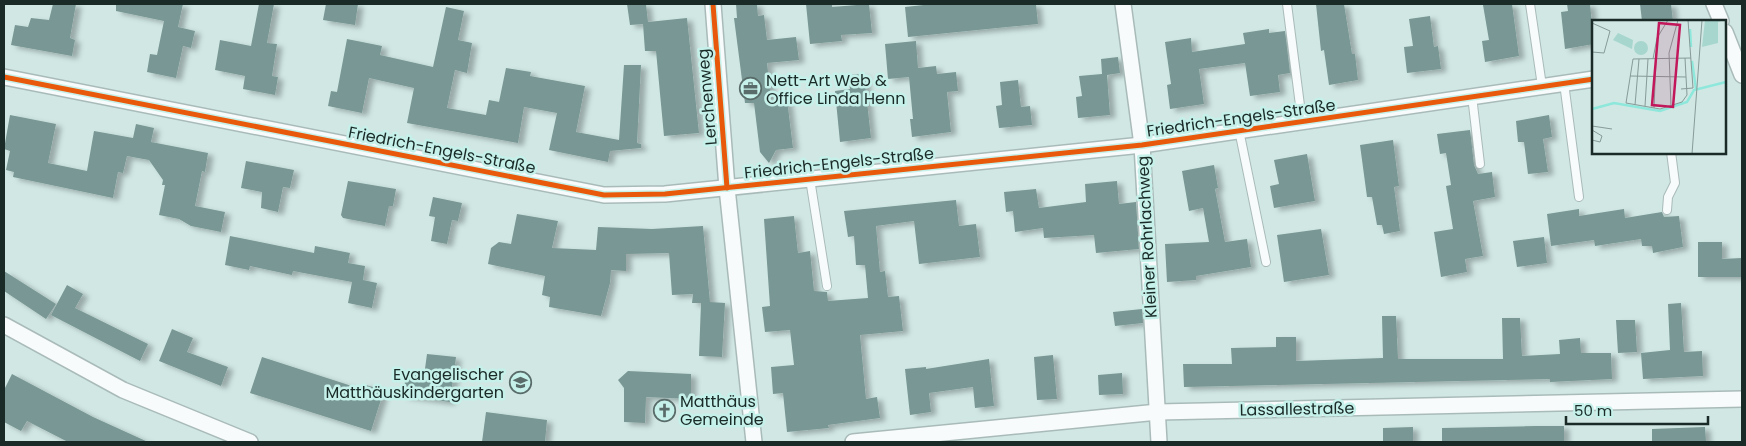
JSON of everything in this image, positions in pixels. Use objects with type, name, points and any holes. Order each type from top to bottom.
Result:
[{"type":"street","name":"Lerchenweg","points":[[713,4],[727,188],[754,442]]},
{"type":"street","name":"Kleiner Rohrlachweg","points":[[1123,4],[1142,145],[1159,442]]},
{"type":"street","points":[[1714,4],[1720,20]]},
{"type":"street","points":[[1726,38],[1729,56],[1742,75]]},
{"type":"street","name":"Friedrich-Engels-Straße","points":[[4,78],[604,195],[665,194],[1142,145],[1592,79]]},
{"type":"street","points":[[4,326],[123,390],[250,442]]},
{"type":"street","name":"Lassallestraße","points":[[853,442],[1158,412],[1742,399]]},
{"type":"lane","points":[[1287,4],[1302,121]]},
{"type":"lane","points":[[1530,4],[1542,86]]},
{"type":"lane","points":[[1564,83],[1579,197]]},
{"type":"lane","points":[[1472,96],[1480,164]]},
{"type":"lane","points":[[1239,130],[1266,262]]},
{"type":"lane","points":[[1667,210],[1668,197],[1675,183],[1671,154]]},
{"type":"lane","points":[[810,179],[827,286]]},
{"type":"building","points":[[53,4],[76,4],[70,38],[75,40],[72,56],[11,45],[15,25],[28,27],[31,18],[49,20]]},
{"type":"building","points":[[116,4],[183,4],[178,27],[195,31],[191,48],[183,46],[176,78],[147,72],[150,54],[157,55],[164,21],[116,11]]},
{"type":"building","points":[[259,4],[274,4],[267,43],[277,44],[272,76],[278,77],[275,95],[243,89],[245,76],[215,70],[220,40],[251,46]]},
{"type":"building","points":[[326,4],[358,4],[355,25],[323,20]]},
{"type":"building","points":[[627,4],[646,4],[648,22],[687,18],[699,133],[664,136],[656,51],[645,51],[643,24],[630,25]]},
{"type":"building","points":[[736,4],[757,4],[758,16],[764,15],[767,40],[796,37],[799,60],[767,63],[771,100],[787,99],[793,148],[776,150],[769,163],[760,152],[754,103],[745,103],[734,18],[737,18]]},
{"type":"building","points":[[806,4],[832,4],[832,7],[869,4],[872,33],[841,35],[842,41],[810,44]]},
{"type":"building","points":[[933,4],[1036,4],[1038,24],[908,37],[905,7]]},
{"type":"building","points":[[1316,4],[1344,4],[1352,54],[1355,54],[1358,80],[1329,85],[1324,50],[1321,51]]},
{"type":"building","points":[[1512,4],[1519,56],[1485,62],[1482,41],[1489,40],[1483,5]]},
{"type":"building","points":[[1567,4],[1590,4],[1592,44],[1565,49],[1561,12],[1568,11]]},
{"type":"building","points":[[1640,4],[1671,4],[1673,20],[1642,20]]},
{"type":"building","points":[[446,7],[464,11],[458,40],[472,43],[467,73],[455,70],[447,108],[486,115],[489,100],[499,102],[506,68],[531,72],[530,76],[585,86],[576,132],[619,140],[624,65],[641,65],[637,143],[641,144],[641,148],[610,151],[608,162],[549,150],[557,113],[524,107],[518,143],[407,123],[414,88],[369,78],[362,113],[328,106],[331,91],[337,92],[347,39],[382,46],[380,55],[433,67]]},
{"type":"building","points":[[1430,16],[1434,47],[1438,46],[1441,69],[1407,73],[1404,47],[1413,46],[1409,19]]},
{"type":"building","points":[[1269,29],[1269,33],[1285,31],[1290,73],[1278,75],[1280,92],[1250,96],[1245,63],[1199,69],[1204,104],[1170,109],[1167,85],[1171,84],[1165,42],[1191,38],[1192,52],[1245,44],[1243,33]]},
{"type":"building","points":[[916,41],[918,68],[936,66],[937,74],[956,72],[958,91],[947,92],[951,132],[912,137],[910,119],[913,119],[909,77],[888,79],[885,44]]},
{"type":"building","points":[[1118,57],[1120,73],[1107,75],[1110,115],[1078,118],[1076,97],[1082,96],[1079,76],[1102,74],[1101,59]]},
{"type":"building","points":[[864,74],[871,138],[840,142],[835,91],[850,89],[848,75]]},
{"type":"building","points":[[1018,80],[1021,107],[1030,106],[1032,125],[999,128],[996,106],[1002,105],[1000,82]]},
{"type":"building","points":[[10,115],[56,124],[48,163],[87,171],[94,131],[133,138],[136,124],[154,128],[151,142],[208,153],[205,172],[202,171],[195,206],[225,212],[221,232],[191,226],[179,219],[159,215],[165,185],[162,185],[163,180],[149,160],[127,156],[123,173],[118,172],[113,198],[13,177],[14,172],[6,170],[10,151],[4,149]]},
{"type":"building","points":[[1549,115],[1552,137],[1543,139],[1548,172],[1528,174],[1524,142],[1518,142],[1516,121]]},
{"type":"building","points":[[1470,130],[1474,165],[1478,174],[1492,172],[1495,197],[1473,201],[1483,256],[1465,259],[1467,272],[1441,277],[1434,232],[1453,229],[1446,186],[1451,185],[1446,153],[1440,154],[1437,134]]},
{"type":"building","points":[[1393,140],[1399,186],[1394,187],[1400,231],[1384,234],[1382,225],[1377,225],[1372,197],[1367,197],[1360,145]]},
{"type":"building","points":[[1307,154],[1315,201],[1274,208],[1270,186],[1279,184],[1274,160]]},
{"type":"building","points":[[246,161],[294,170],[290,188],[283,187],[278,212],[261,208],[262,192],[241,188]]},
{"type":"building","points":[[1214,165],[1218,188],[1215,189],[1225,242],[1247,239],[1251,267],[1196,276],[1196,280],[1167,282],[1165,244],[1209,242],[1203,208],[1189,211],[1182,171]]},
{"type":"building","points":[[348,181],[396,189],[393,206],[389,206],[385,226],[343,218],[341,215]]},
{"type":"building","points":[[1117,181],[1119,204],[1136,202],[1139,249],[1096,253],[1094,235],[1044,238],[1043,228],[1015,232],[1013,211],[1006,212],[1004,192],[1036,189],[1039,208],[1086,202],[1085,184]]},
{"type":"building","points":[[433,197],[462,203],[458,221],[452,220],[447,244],[431,241],[435,217],[429,216]]},
{"type":"building","points":[[956,200],[959,226],[976,224],[980,257],[919,264],[914,221],[876,226],[880,272],[885,271],[888,297],[899,296],[903,331],[860,335],[866,399],[877,397],[880,418],[828,425],[829,428],[787,432],[783,393],[773,394],[771,367],[794,365],[790,330],[765,332],[762,307],[770,306],[764,219],[794,216],[798,253],[810,251],[814,291],[827,292],[828,301],[868,298],[865,265],[856,265],[854,236],[848,237],[844,211]]},
{"type":"building","points":[[1579,209],[1579,216],[1624,209],[1625,218],[1662,212],[1664,217],[1679,216],[1683,247],[1653,253],[1652,246],[1642,246],[1641,239],[1595,246],[1594,240],[1551,246],[1547,214]]},
{"type":"building","points":[[517,214],[558,221],[552,248],[596,250],[598,227],[652,229],[703,226],[710,302],[725,303],[722,357],[699,356],[701,303],[692,303],[693,294],[672,295],[669,253],[626,254],[626,271],[611,270],[610,283],[601,316],[549,307],[550,297],[542,295],[545,276],[488,264],[491,248],[499,242],[511,244]]},
{"type":"building","points":[[1321,229],[1329,275],[1284,282],[1277,235]]},
{"type":"building","points":[[230,236],[314,253],[315,246],[350,253],[348,263],[365,266],[363,280],[377,283],[372,308],[348,303],[352,282],[293,271],[292,275],[250,266],[249,270],[225,265]]},
{"type":"building","points":[[1544,237],[1547,263],[1517,267],[1513,241]]},
{"type":"building","points":[[1698,242],[1722,242],[1722,259],[1742,258],[1742,277],[1698,277]]},
{"type":"building","points":[[4,271],[56,304],[46,319],[4,291]]},
{"type":"building","points":[[67,285],[83,294],[75,308],[148,344],[140,361],[51,315]]},
{"type":"building","points":[[1681,303],[1684,352],[1702,351],[1703,376],[1643,379],[1641,353],[1670,350],[1668,304]]},
{"type":"building","points":[[1142,309],[1143,323],[1115,326],[1113,312]]},
{"type":"building","points":[[1382,316],[1396,316],[1398,359],[1503,359],[1502,318],[1520,318],[1522,356],[1560,354],[1559,340],[1580,338],[1581,353],[1611,353],[1612,379],[1550,382],[1550,379],[1184,387],[1183,364],[1232,364],[1231,348],[1276,347],[1276,337],[1296,337],[1296,361],[1383,358]]},
{"type":"building","points":[[1616,320],[1635,320],[1637,352],[1618,353]]},
{"type":"building","points":[[172,329],[193,338],[187,352],[228,367],[221,386],[159,361]]},
{"type":"building","points":[[427,354],[456,357],[450,402],[403,396],[406,374],[424,376]]},
{"type":"building","points":[[1053,355],[1057,399],[1037,400],[1034,357]]},
{"type":"building","points":[[262,357],[361,389],[362,384],[384,390],[371,431],[250,393]]},
{"type":"building","points":[[989,359],[994,406],[975,408],[973,387],[929,393],[931,412],[910,415],[905,369],[926,367],[926,369]]},
{"type":"building","points":[[628,371],[691,374],[691,399],[646,397],[645,423],[624,422],[624,388],[618,380]]},
{"type":"building","points":[[1122,373],[1123,394],[1099,395],[1098,375]]},
{"type":"building","points":[[12,374],[93,417],[148,442],[68,442],[27,421],[21,431],[4,422],[4,390]]},
{"type":"building","points":[[486,412],[547,420],[545,442],[482,442]]},
{"type":"building","points":[[1564,426],[1564,442],[1442,442],[1442,428]]},
{"type":"building","points":[[1413,427],[1413,442],[1383,442],[1383,428]]},
{"type":"building","points":[[1705,427],[1706,442],[1652,442],[1652,429]]},
{"type":"cycle path","points":[[713,4],[727,188]]},
{"type":"cycle path","points":[[4,77],[604,195],[665,194],[1142,145],[1592,79]]},
{"type":"place","name":"Nett-Art Web & Office Linda Henn","points":[[750,89]]},
{"type":"place","name":"Evangelischer Matthäuskindergarten","points":[[520,383]]},
{"type":"place","name":"Matthäus Gemeinde","points":[[664,410]]}]
